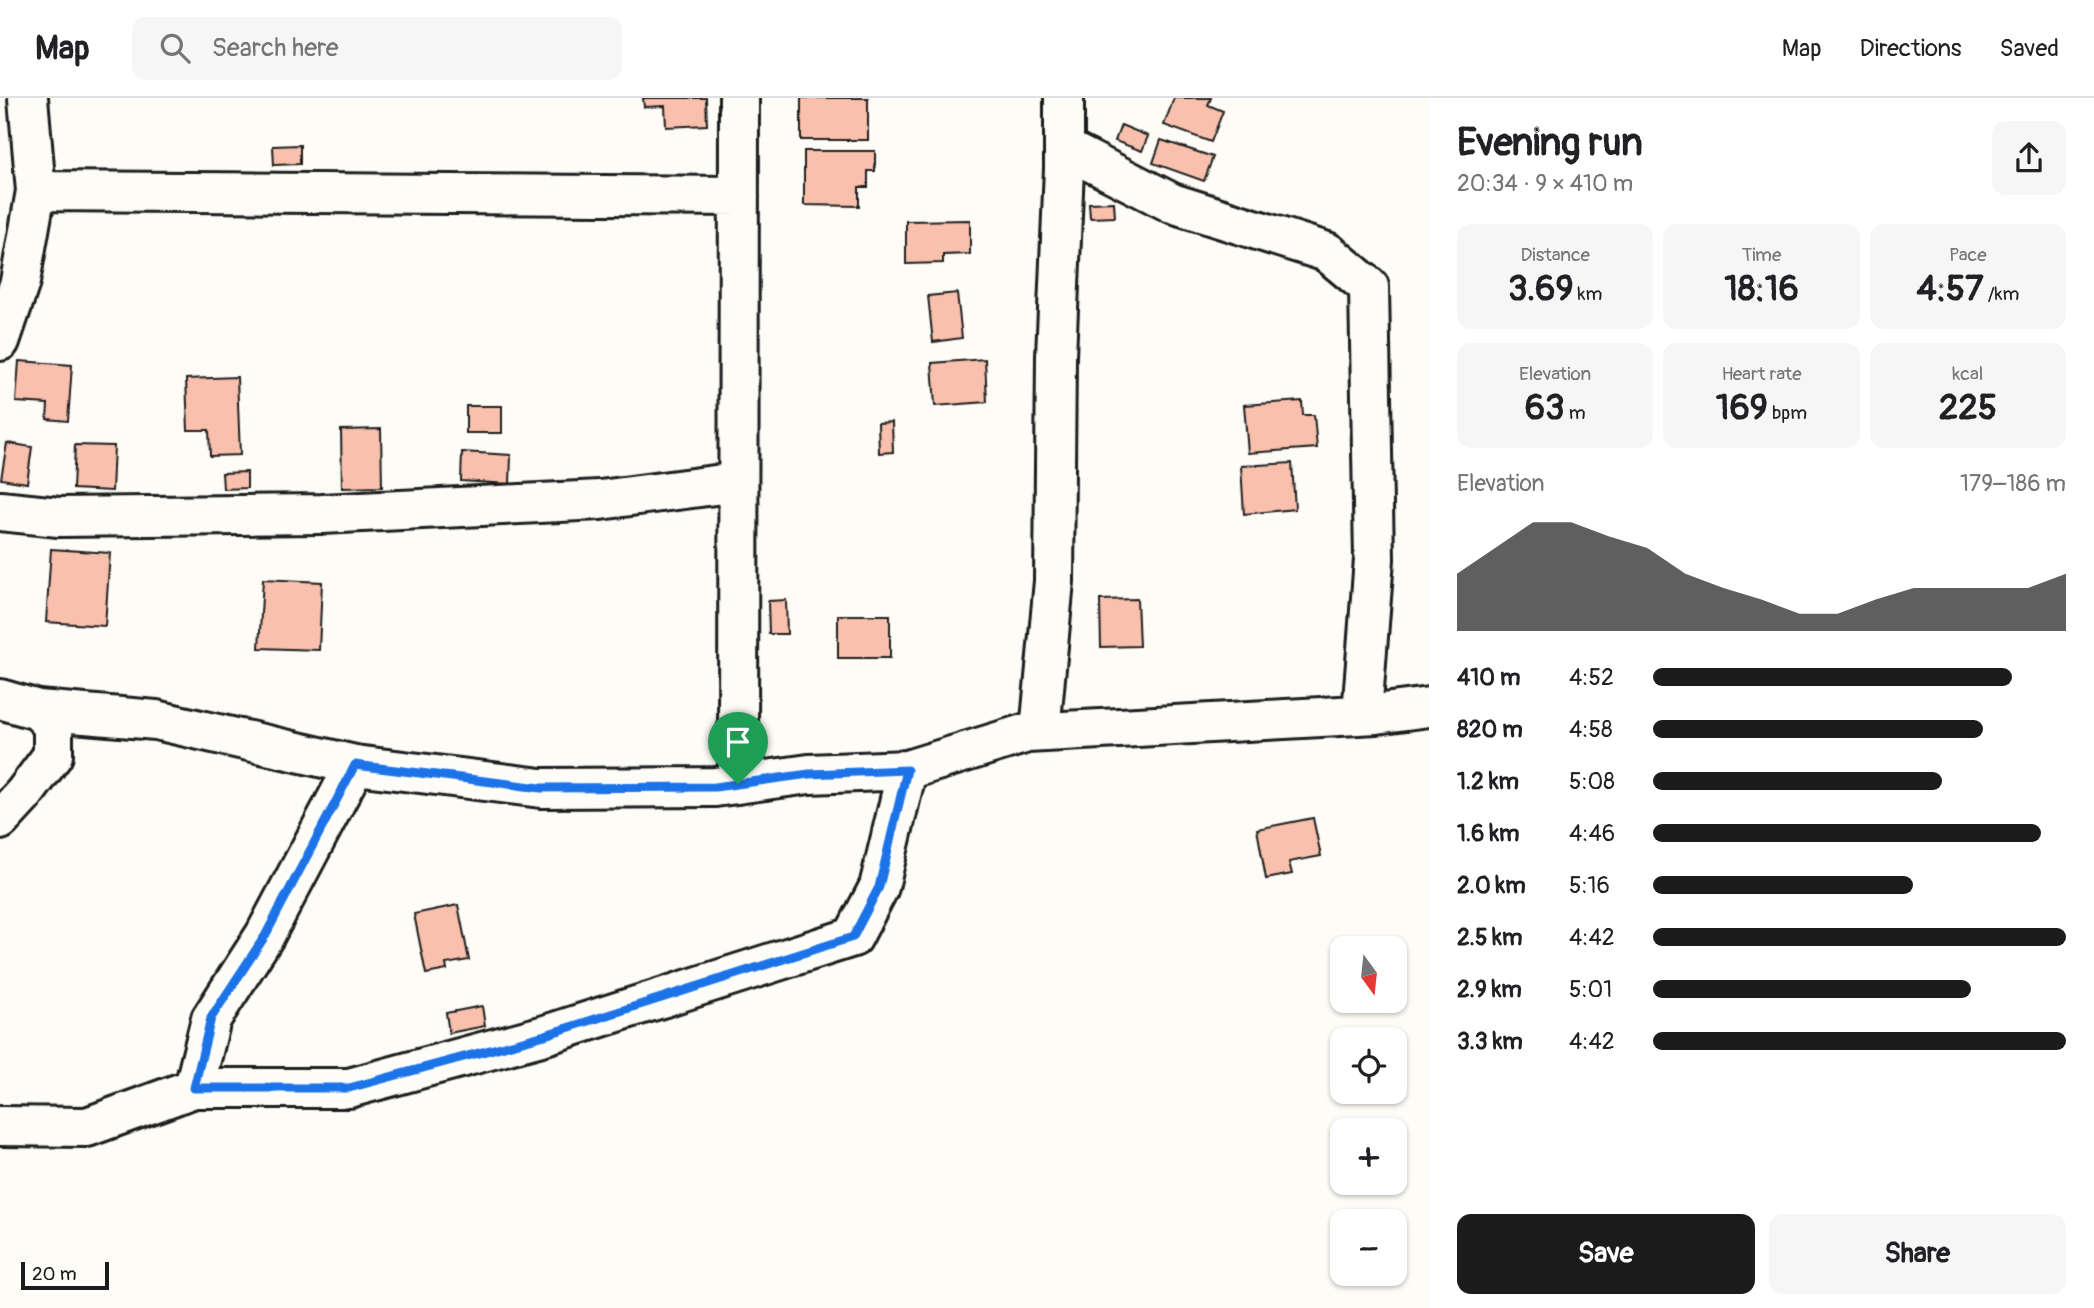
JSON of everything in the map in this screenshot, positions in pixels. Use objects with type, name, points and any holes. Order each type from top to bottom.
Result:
[{"type":"street","points":[[0,341],[20,282],[36,191],[28,98]]},
{"type":"street","points":[[738,784],[739,98]]},
{"type":"street","points":[[1040,732],[1054,580],[1056,356],[1064,98]]},
{"type":"street","points":[[1064,148],[1172,203],[1328,251],[1369,287],[1374,559],[1362,714]]},
{"type":"street","points":[[36,191],[738,196]]},
{"type":"street","points":[[0,510],[59,517],[323,514],[600,500],[738,482]]},
{"type":"street","points":[[0,699],[38,710],[156,720],[355,765],[541,788],[715,787],[809,774],[907,770],[1027,733],[1362,714],[1429,707]]},
{"type":"street","points":[[0,820],[24,794],[53,755],[53,725],[38,710]]},
{"type":"street","points":[[194,1088],[211,1018],[265,936],[355,765]]},
{"type":"street","points":[[0,1126],[88,1127],[194,1088],[349,1088],[545,1035],[853,937],[879,887],[907,770]]},
{"type":"building","points":[[643,98],[706,98],[707,125],[666,127],[665,106],[644,107]]},
{"type":"building","points":[[801,98],[868,98],[868,140],[801,140]]},
{"type":"building","points":[[1174,98],[1211,98],[1208,105],[1223,111],[1211,142],[1164,125]]},
{"type":"building","points":[[1121,125],[1148,136],[1142,151],[1115,141]]},
{"type":"building","points":[[1161,140],[1213,157],[1204,181],[1153,163]]},
{"type":"building","points":[[300,145],[300,164],[274,165],[273,146]]},
{"type":"building","points":[[804,151],[875,151],[875,171],[868,171],[868,187],[859,187],[859,206],[804,205]]},
{"type":"building","points":[[1114,202],[1115,217],[1090,218],[1089,203]]},
{"type":"building","points":[[970,220],[970,254],[943,255],[943,263],[906,264],[906,221]]},
{"type":"building","points":[[957,293],[962,338],[933,342],[928,296]]},
{"type":"building","points":[[985,359],[987,402],[935,406],[932,363]]},
{"type":"building","points":[[19,361],[72,365],[68,421],[47,419],[48,404],[16,402]]},
{"type":"building","points":[[237,377],[240,455],[210,456],[209,430],[188,430],[186,379]]},
{"type":"building","points":[[1302,401],[1303,415],[1314,415],[1317,448],[1248,453],[1244,405]]},
{"type":"building","points":[[466,406],[502,406],[502,433],[466,433]]},
{"type":"building","points":[[892,422],[893,452],[879,453],[878,423]]},
{"type":"building","points":[[381,429],[382,487],[342,488],[341,430]]},
{"type":"building","points":[[7,443],[32,447],[27,483],[1,479]]},
{"type":"building","points":[[75,445],[114,446],[112,491],[73,489]]},
{"type":"building","points":[[462,452],[511,455],[510,484],[461,481]]},
{"type":"building","points":[[1292,463],[1295,509],[1244,514],[1241,466]]},
{"type":"building","points":[[247,472],[247,488],[223,489],[222,473]]},
{"type":"building","points":[[51,549],[110,553],[105,626],[46,622]]},
{"type":"building","points":[[263,579],[322,582],[319,650],[259,648]]},
{"type":"building","points":[[1137,599],[1139,646],[1101,647],[1100,600]]},
{"type":"building","points":[[786,600],[787,634],[769,634],[768,601]]},
{"type":"building","points":[[838,615],[890,615],[890,658],[838,658]]},
{"type":"building","points":[[1313,818],[1321,856],[1289,862],[1292,874],[1266,879],[1257,829]]},
{"type":"building","points":[[458,905],[469,960],[446,964],[447,970],[426,974],[414,914]]},
{"type":"building","points":[[482,1006],[485,1026],[449,1033],[446,1013]]},
{"type":"route","points":[[355,765],[541,788],[715,787],[738,784],[809,774],[907,770],[879,887],[853,937],[545,1035],[349,1088],[194,1088],[211,1018],[265,936],[355,765]]}]
